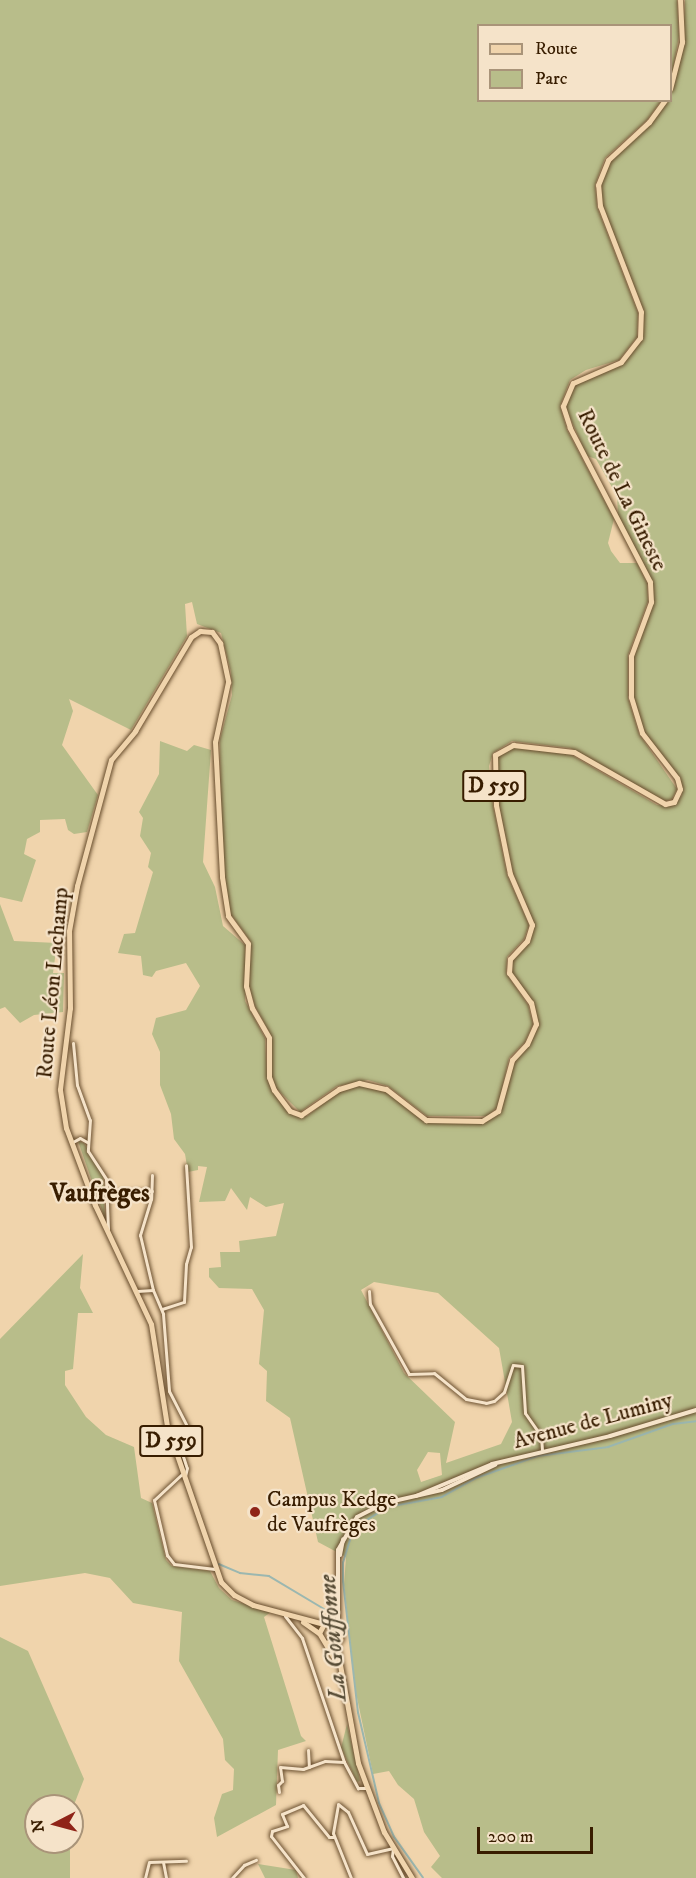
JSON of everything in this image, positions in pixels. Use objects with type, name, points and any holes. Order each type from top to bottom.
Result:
[{"type":"main road","points":[[672,82],[681,50],[680,0]]},
{"type":"main road","name":"Route de La Gineste","points":[[191,637],[204,630],[219,639],[228,682],[215,742],[218,853],[230,921],[248,944],[248,995],[269,1038],[269,1077],[273,1090],[290,1111],[301,1115],[339,1089],[368,1083],[393,1093],[426,1119],[489,1119],[501,1107],[512,1060],[527,1044],[536,1024],[531,1003],[509,973],[510,959],[527,941],[532,925],[510,874],[496,805],[495,754],[513,745],[574,752],[665,804],[678,798],[680,789],[677,778],[642,733],[631,697],[632,648],[651,602],[650,582],[570,429],[563,406],[573,383],[626,359],[641,335],[640,306],[600,206],[598,185],[608,160],[649,122],[664,102]]},
{"type":"main road","name":"Route Léon Lachamp","points":[[191,637],[135,731],[111,760],[80,873],[69,931],[70,1008],[60,1089],[61,1112],[106,1230],[153,1332],[167,1426],[215,1569],[229,1591],[240,1599],[324,1624]]},
{"type":"main road","name":"Route Léon Lachamp","points":[[285,1614],[319,1633]]},
{"type":"main road","points":[[346,1702],[336,1643],[341,1635],[338,1625],[331,1622],[324,1624],[319,1633],[333,1653],[368,1788],[393,1848],[412,1878]]},
{"type":"main road","points":[[326,1643],[336,1643]]},
{"type":"street","points":[[71,1143],[77,1138],[87,1142],[90,1120],[77,1085],[73,1043]]},
{"type":"street","name":"Route Léon Lachamp","points":[[87,1142],[90,1155],[103,1171],[108,1193],[106,1230]]},
{"type":"street","points":[[162,1309],[184,1302],[186,1264],[191,1247],[186,1165]]},
{"type":"street","points":[[152,1175],[152,1191],[140,1235],[153,1290],[162,1309],[169,1391],[193,1438],[181,1444],[187,1468],[183,1475],[154,1500],[167,1555],[174,1564],[215,1569]]},
{"type":"street","points":[[108,1193],[152,1191]]},
{"type":"street","points":[[136,1292],[153,1290]]},
{"type":"street","points":[[369,1291],[370,1304],[409,1374],[435,1373],[466,1399],[486,1403],[494,1401],[504,1392],[513,1365],[522,1366],[525,1413],[541,1436],[542,1450]]},
{"type":"street","name":"Avenue de Luminy","points":[[338,1625],[338,1560],[343,1538],[365,1511],[416,1496],[498,1463],[542,1450],[610,1436],[696,1410]]},
{"type":"street","points":[[331,1622],[338,1611]]},
{"type":"street","points":[[285,1614],[302,1638],[344,1762],[358,1788],[368,1788]]},
{"type":"street","points":[[308,1750],[309,1767]]},
{"type":"street","points":[[279,1792],[283,1777],[280,1767],[309,1767],[325,1761],[344,1762]]},
{"type":"street","points":[[351,1878],[334,1837],[336,1806],[340,1804],[356,1826],[367,1854],[393,1848],[392,1857],[403,1878]]},
{"type":"street","points":[[304,1878],[271,1836],[272,1831],[287,1826],[282,1814],[303,1805],[329,1837],[334,1837]]},
{"type":"street","points":[[232,1878],[244,1865],[256,1860]]},
{"type":"street","points":[[145,1878],[146,1864],[186,1861]]},
{"type":"street","points":[[163,1862],[166,1878]]},
{"type":"green space","points":[[0,0],[677,0],[679,36],[672,74],[672,24],[477,24],[477,102],[660,102],[647,120],[605,158],[595,185],[597,207],[638,313],[637,337],[619,360],[586,370],[570,380],[560,406],[567,430],[614,519],[608,543],[611,551],[620,563],[637,563],[647,583],[648,601],[628,655],[628,698],[639,734],[677,789],[672,799],[665,801],[570,748],[512,741],[493,753],[489,766],[493,806],[507,875],[529,925],[524,939],[507,957],[506,973],[528,1005],[533,1024],[525,1042],[509,1058],[498,1106],[488,1116],[427,1116],[388,1086],[368,1080],[337,1086],[300,1112],[276,1088],[272,1077],[272,1037],[255,1006],[249,986],[251,942],[230,913],[221,848],[220,739],[232,695],[231,672],[221,633],[197,624],[192,602],[185,604],[187,636],[131,730],[69,699],[73,711],[62,745],[98,795],[87,832],[74,834],[68,830],[65,819],[40,820],[40,832],[27,839],[24,854],[36,860],[22,902],[0,897]]},
{"type":"green space","points":[[685,0],[696,0],[696,1878],[442,1878],[431,1867],[440,1856],[424,1832],[414,1799],[398,1785],[389,1771],[373,1774],[356,1693],[344,1585],[346,1557],[318,1542],[290,1418],[266,1401],[267,1371],[259,1364],[264,1310],[252,1289],[219,1288],[209,1277],[209,1268],[221,1267],[220,1252],[240,1252],[239,1241],[276,1236],[284,1203],[266,1207],[250,1197],[247,1210],[231,1188],[225,1201],[199,1202],[207,1167],[198,1166],[198,1170],[188,1172],[185,1154],[174,1139],[171,1114],[160,1085],[160,1052],[152,1034],[156,1018],[186,1010],[200,986],[186,963],[156,971],[152,977],[143,975],[141,956],[118,953],[124,934],[135,933],[153,872],[148,867],[151,853],[140,836],[143,818],[139,812],[159,774],[160,741],[187,751],[194,745],[211,750],[203,862],[215,887],[223,926],[245,945],[245,1001],[265,1038],[267,1077],[282,1105],[294,1116],[307,1116],[340,1091],[359,1085],[378,1087],[392,1095],[425,1122],[482,1123],[500,1112],[514,1061],[529,1046],[538,1024],[533,1002],[511,972],[512,960],[529,943],[535,925],[513,873],[499,805],[497,756],[513,747],[568,753],[657,805],[670,806],[682,795],[677,774],[644,732],[633,697],[633,656],[653,602],[652,581],[618,515],[617,496],[596,459],[587,456],[565,406],[574,384],[622,364],[642,338],[644,311],[602,205],[600,185],[610,161],[668,102],[672,102],[672,92],[683,50]],"holes":[[[374,1282],[438,1293],[499,1348],[512,1422],[501,1444],[446,1463],[455,1422],[404,1373],[361,1290]],[[428,1452],[440,1453],[442,1475],[421,1482],[417,1470]]]},
{"type":"green space","points":[[0,904],[14,941],[57,943],[53,973],[64,973],[63,1012],[34,1015],[20,1023],[5,1007],[0,1009]]},
{"type":"green space","points":[[78,1141],[84,1143],[103,1176],[105,1219]]},
{"type":"green space","points":[[83,1254],[80,1288],[93,1313],[78,1313],[73,1369],[65,1371],[65,1385],[86,1417],[106,1435],[134,1447],[141,1498],[152,1503],[166,1560],[172,1566],[210,1571],[219,1588],[232,1600],[271,1612],[264,1617],[301,1736],[306,1741],[278,1750],[276,1805],[217,1837],[214,1818],[222,1794],[233,1790],[234,1769],[225,1760],[223,1739],[179,1661],[182,1612],[133,1603],[110,1578],[85,1573],[0,1586],[0,1339]]},
{"type":"green space","points":[[0,1637],[28,1651],[84,1779],[78,1794],[24,1794],[24,1854],[70,1854],[70,1878],[0,1878]]},
{"type":"green space","points":[[347,1724],[360,1781],[357,1782],[341,1748]]},
{"type":"green space","points":[[258,1864],[296,1870],[298,1878],[265,1878]]},
{"type":"waterway","name":"La Gouffonne","points":[[423,1878],[394,1837],[379,1803],[358,1713],[343,1582],[343,1563],[354,1528],[387,1507],[442,1497],[476,1478],[538,1456],[608,1447],[673,1424],[696,1421]]},
{"type":"waterway","points":[[219,1564],[240,1573],[269,1576],[326,1610]]},
{"type":"place","name":"Campus Kedge de Vaufrèges","points":[[255,1512]]},
{"type":"district","name":"Vaufrèges","points":[[100,1194]]}]
